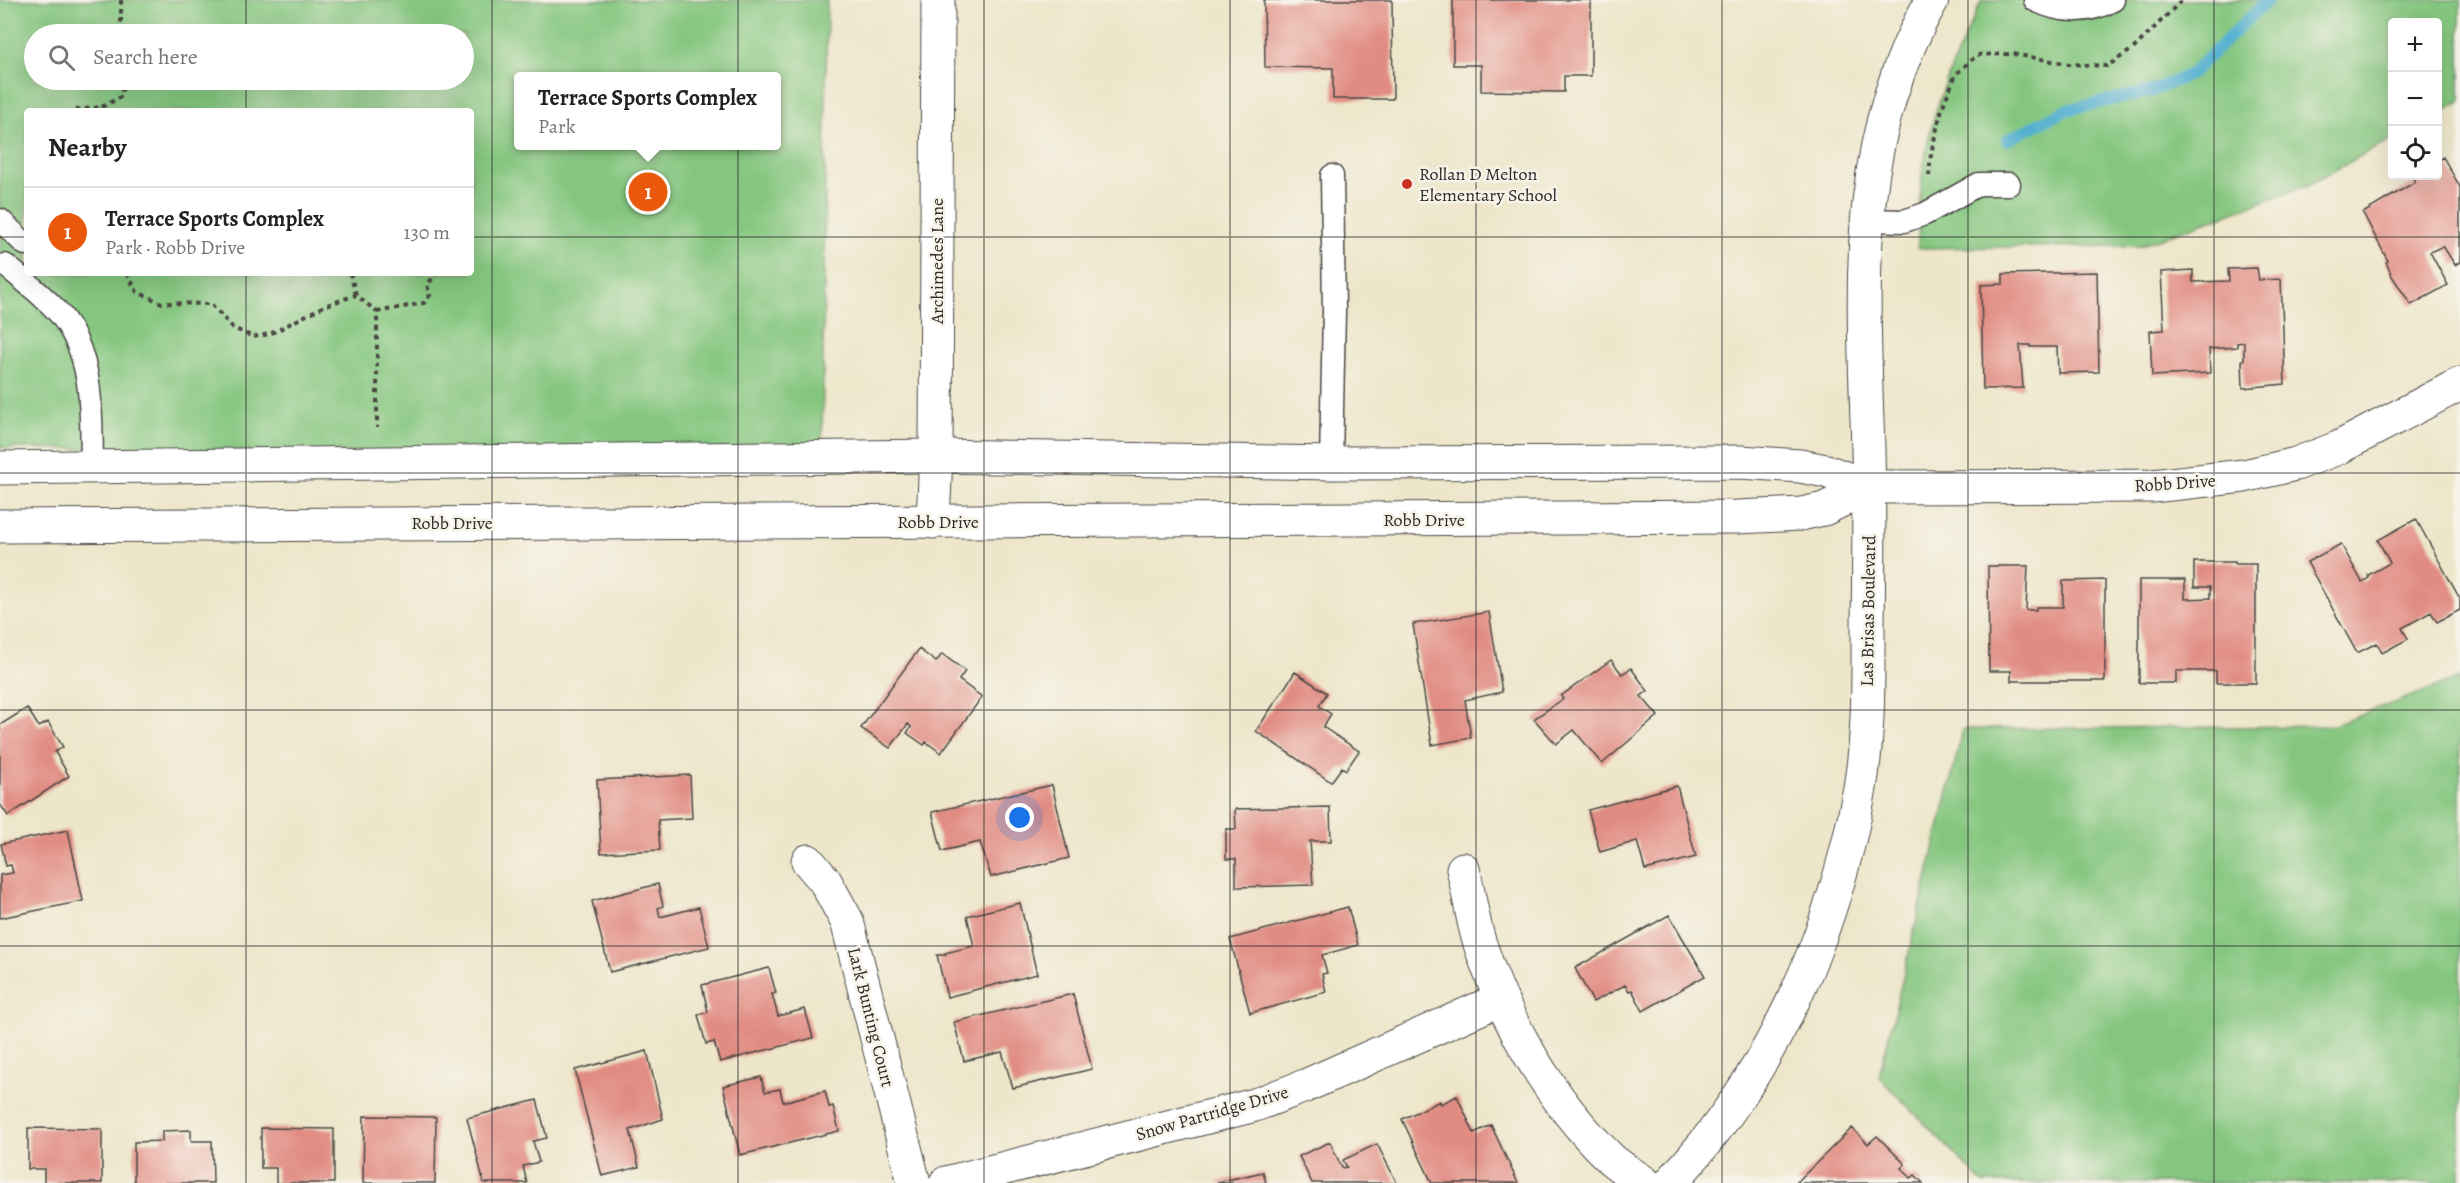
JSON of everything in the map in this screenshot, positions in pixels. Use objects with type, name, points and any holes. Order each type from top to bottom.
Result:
[{"type":"street","name":"Archimedes Lane","points":[[933,522],[936,456],[938,0]]},
{"type":"street","name":"Las Brisas Boulevard","points":[[1670,1183],[1725,1117],[1775,1037],[1816,952],[1843,868],[1860,786],[1867,710],[1869,487],[1863,255],[1874,156],[1892,86],[1916,28],[1932,0]]},
{"type":"street","name":"Robb Drive","points":[[0,468],[936,456],[1331,463],[1741,462],[1800,466],[1820,470],[1869,487],[2152,486],[2244,477],[2296,464],[2338,448],[2460,384]]},
{"type":"street","name":"Robb Drive","points":[[0,526],[1737,517],[1801,514],[1824,509],[1869,487]]},
{"type":"street","name":"Lark Bunting Court","points":[[808,861],[825,881],[847,921],[914,1183]]},
{"type":"street","points":[[1463,870],[1479,940],[1501,999],[1530,1055],[1571,1114],[1612,1160],[1645,1183]]},
{"type":"street","name":"Snow Partridge Drive","points":[[946,1183],[1255,1105],[1305,1086],[1501,999]]},
{"type":"lane","points":[[2035,0],[2058,10],[2082,10],[2102,6],[2112,0]]},
{"type":"lane","points":[[1331,463],[1334,310],[1332,176]]},
{"type":"lane","points":[[1867,220],[1904,221],[1924,214],[1979,184],[2010,184]]},
{"type":"lane","points":[[0,220],[24,243]]},
{"type":"lane","points":[[5,265],[59,312],[83,353],[91,403],[92,468]]},
{"type":"path","points":[[121,0],[121,24]]},
{"type":"path","points":[[1924,214],[1931,153],[1942,108],[1956,74],[1977,55],[2013,54],[2068,64],[2107,66],[2133,49],[2182,0]]},
{"type":"path","points":[[104,108],[122,96],[122,90]]},
{"type":"path","points":[[128,276],[137,292],[162,303],[211,304],[233,328],[253,337],[270,334],[324,306],[356,295]]},
{"type":"path","points":[[351,276],[356,295],[377,312],[424,303],[430,296],[427,285],[434,276]]},
{"type":"path","points":[[377,312],[377,434]]},
{"type":"green space","points":[[0,0],[827,0],[822,458],[0,448]]},
{"type":"green space","points":[[1982,0],[2460,0],[2460,102],[2442,112],[2442,18],[2388,18],[2388,141],[2308,185],[2139,246],[1918,248],[1919,208],[1925,155],[1938,105]]},
{"type":"green space","points":[[2460,678],[2460,1183],[1983,1183],[1879,1077],[1963,729],[2332,726]]},
{"type":"building","points":[[1264,0],[1392,0],[1393,99],[1333,99],[1333,68],[1265,67]]},
{"type":"building","points":[[1453,0],[1591,0],[1591,76],[1564,76],[1564,92],[1481,91],[1481,65],[1453,65]]},
{"type":"building","points":[[2442,158],[2460,187],[2460,262],[2455,265],[2443,246],[2430,252],[2448,285],[2411,305],[2392,276],[2386,262],[2388,261],[2363,213],[2415,182],[2414,180],[2442,180]]},
{"type":"building","points":[[2257,268],[2259,280],[2281,279],[2285,384],[2243,388],[2244,342],[2237,343],[2237,347],[2209,349],[2210,373],[2152,376],[2150,331],[2164,330],[2161,272],[2193,270],[2193,282],[2229,281],[2228,269]]},
{"type":"building","points":[[2097,272],[2099,372],[2058,373],[2057,347],[2020,345],[2023,388],[1983,389],[1981,285],[2003,284],[2003,274]]},
{"type":"building","points":[[2416,519],[2460,599],[2460,610],[2437,622],[2431,612],[2402,628],[2408,639],[2382,653],[2377,643],[2357,653],[2307,562],[2341,544],[2362,582],[2369,578],[2368,575],[2390,563],[2378,540]]},
{"type":"building","points":[[2194,562],[2256,564],[2256,683],[2216,683],[2216,671],[2176,671],[2176,683],[2139,683],[2139,580],[2185,580],[2185,599],[2210,598],[2210,587],[2194,587]]},
{"type":"building","points":[[1988,566],[2028,566],[2026,610],[2036,610],[2036,607],[2063,607],[2063,581],[2105,580],[2105,681],[2011,681],[2011,671],[1989,671]]},
{"type":"building","points":[[1489,612],[1502,692],[1465,700],[1471,738],[1432,745],[1413,624]]},
{"type":"building","points":[[919,649],[936,662],[942,654],[965,671],[959,680],[982,697],[941,753],[926,742],[924,745],[907,733],[911,727],[908,724],[890,748],[861,728]]},
{"type":"building","points":[[1611,660],[1622,674],[1631,668],[1648,691],[1641,696],[1658,716],[1602,764],[1574,730],[1556,744],[1534,719],[1563,699],[1561,696]]},
{"type":"building","points":[[1295,672],[1327,693],[1319,706],[1331,714],[1323,727],[1359,751],[1346,770],[1342,767],[1331,782],[1256,731]]},
{"type":"building","points":[[27,708],[39,727],[48,722],[63,747],[55,752],[69,776],[8,816],[0,804],[0,725]]},
{"type":"building","points":[[690,775],[692,818],[658,820],[660,850],[601,853],[597,780]]},
{"type":"building","points":[[1052,785],[1069,858],[991,877],[980,842],[942,851],[932,812]]},
{"type":"building","points":[[1677,786],[1696,857],[1645,870],[1637,841],[1600,852],[1588,810]]},
{"type":"building","points":[[1330,807],[1331,841],[1310,841],[1313,885],[1236,887],[1236,859],[1226,859],[1226,829],[1236,829],[1235,809]]},
{"type":"building","points":[[68,830],[83,901],[0,918],[0,875],[13,873],[11,865],[6,866],[1,844]]},
{"type":"building","points":[[658,884],[663,906],[658,908],[660,917],[699,907],[709,947],[610,972],[592,901]]},
{"type":"building","points":[[1020,903],[1037,974],[947,997],[937,955],[946,955],[945,953],[974,946],[967,916]]},
{"type":"building","points":[[1348,907],[1358,945],[1322,955],[1327,973],[1322,974],[1326,992],[1250,1013],[1230,939]]},
{"type":"building","points":[[1669,915],[1705,976],[1643,1011],[1632,990],[1629,991],[1625,985],[1593,1002],[1575,968]]},
{"type":"building","points":[[769,968],[776,993],[772,994],[778,1016],[805,1009],[813,1038],[720,1062],[714,1042],[706,1044],[698,1015],[708,1012],[702,985]]},
{"type":"building","points":[[1073,994],[1092,1069],[1013,1088],[1002,1052],[964,1061],[954,1022]]},
{"type":"building","points":[[647,1051],[663,1119],[630,1130],[639,1167],[602,1176],[575,1070]]},
{"type":"building","points":[[761,1077],[765,1092],[780,1089],[783,1102],[825,1091],[829,1107],[833,1106],[839,1131],[740,1155],[723,1086]]},
{"type":"building","points":[[1457,1096],[1474,1133],[1491,1125],[1518,1183],[1432,1183],[1402,1119],[1440,1101],[1441,1104]]},
{"type":"building","points":[[537,1100],[547,1138],[533,1141],[539,1162],[523,1166],[527,1183],[484,1183],[467,1118]]},
{"type":"building","points":[[364,1116],[436,1117],[435,1183],[363,1183]]},
{"type":"building","points":[[28,1128],[102,1129],[102,1183],[44,1183],[44,1169],[28,1169]]},
{"type":"building","points":[[261,1128],[334,1129],[334,1183],[276,1183],[276,1168],[261,1168]]},
{"type":"building","points":[[1852,1128],[1868,1144],[1877,1136],[1905,1164],[1901,1168],[1911,1178],[1915,1175],[1923,1183],[1796,1183]]},
{"type":"building","points":[[191,1130],[191,1141],[212,1141],[213,1183],[134,1183],[134,1142],[162,1141],[162,1131]]},
{"type":"building","points":[[1330,1142],[1342,1168],[1347,1167],[1343,1160],[1377,1144],[1397,1183],[1312,1183],[1299,1156]]},
{"type":"building","points":[[1263,1172],[1266,1183],[1218,1182]]},
{"type":"waterway","points":[[2007,140],[2066,110],[2152,91],[2191,74],[2268,0]]},
{"type":"place","name":"Rollan D Melton Elementary School","points":[[1407,184]]},
{"type":"place","name":"Terrace Sports Complex","points":[[648,192]]}]
